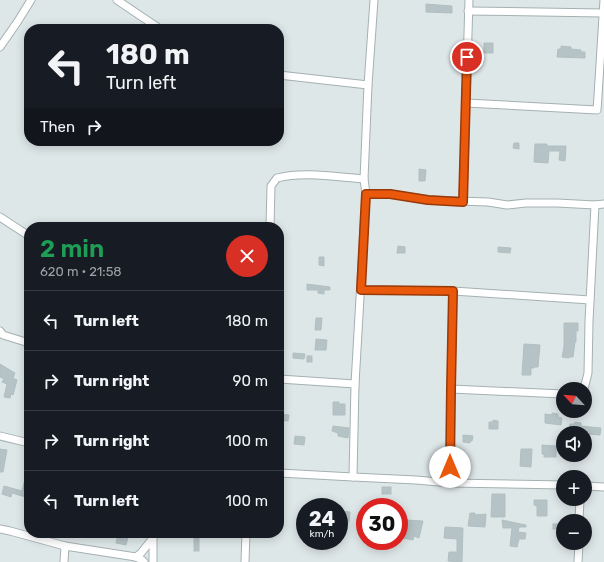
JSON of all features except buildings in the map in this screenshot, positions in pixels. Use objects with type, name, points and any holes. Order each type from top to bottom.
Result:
[{"type":"street","points":[[0,47],[31,0]]},
{"type":"street","points":[[117,0],[153,24]]},
{"type":"street","points":[[353,477],[355,384],[366,194],[364,179],[368,85],[374,0]]},
{"type":"street","points":[[463,202],[469,0]]},
{"type":"street","points":[[466,103],[597,110],[604,0]]},
{"type":"street","points":[[468,11],[603,13]]},
{"type":"street","points":[[284,76],[368,85]]},
{"type":"street","points":[[270,222],[271,186],[276,178],[288,175],[304,174],[364,179]]},
{"type":"street","points":[[366,194],[390,194],[428,200],[488,202],[507,205],[526,203],[604,204]]},
{"type":"street","points":[[586,382],[588,373],[595,205]]},
{"type":"street","points":[[0,217],[24,233]]},
{"type":"street","points":[[361,290],[453,291],[590,300]]},
{"type":"street","points":[[450,483],[453,291]]},
{"type":"street","points":[[1,335],[24,342]]},
{"type":"street","points":[[284,379],[355,384]]},
{"type":"street","points":[[451,389],[556,394]]},
{"type":"street","points":[[0,436],[24,442]]},
{"type":"street","points":[[284,473],[421,480],[450,483],[556,485]]},
{"type":"street","points":[[592,486],[604,487]]},
{"type":"street","points":[[0,529],[24,534]]},
{"type":"street","points":[[38,538],[65,546],[136,557],[144,562]]},
{"type":"street","points":[[136,557],[142,553],[151,538]]},
{"type":"street","points":[[153,538],[153,562]]},
{"type":"street","points":[[245,562],[246,538]]},
{"type":"street","points":[[64,562],[65,546]]},
{"type":"street","points":[[578,562],[579,550]]},
{"type":"route","points":[[450,467],[453,291],[361,290],[366,194],[390,194],[428,200],[463,202],[467,57]]}]
